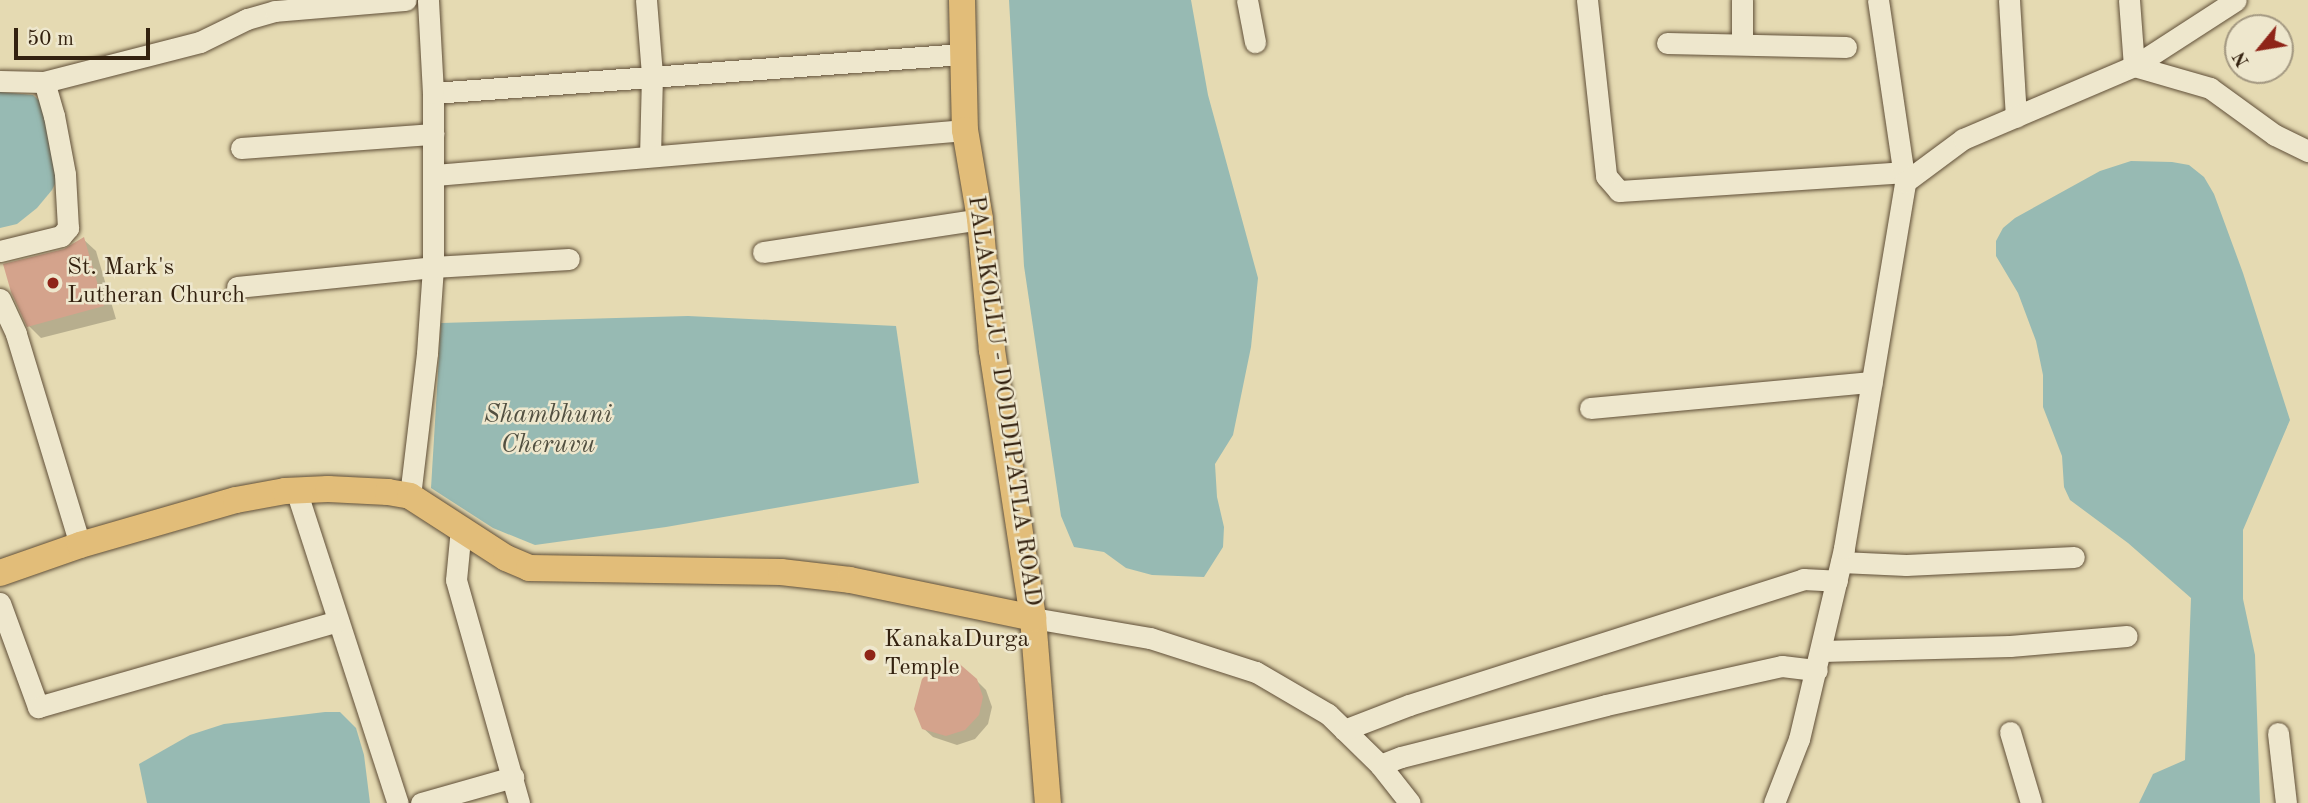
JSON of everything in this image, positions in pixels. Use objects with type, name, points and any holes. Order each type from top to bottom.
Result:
[{"type":"main road","name":"PALAKOLLU - DODDIPATLA ROAD","points":[[962,0],[965,130],[980,219],[992,350],[1033,618],[1048,803]]},
{"type":"main road","points":[[0,573],[80,545],[236,500],[296,491],[388,492],[410,496],[506,558],[529,568],[781,572],[850,580],[1033,618]]},
{"type":"street","points":[[0,81],[44,82],[200,42],[247,19],[275,11],[338,2],[405,0]]},
{"type":"street","points":[[410,496],[428,353],[433,267],[435,175],[428,0]]},
{"type":"street","points":[[646,0],[652,75],[650,156]]},
{"type":"street","points":[[1247,0],[1255,42]]},
{"type":"street","points":[[1587,0],[1606,176],[1619,191],[1904,177],[1963,139],[2134,66],[2236,0]]},
{"type":"street","points":[[1742,0],[1742,44]]},
{"type":"street","points":[[1774,803],[1799,740],[1839,572],[1904,177],[1878,0]]},
{"type":"street","points":[[2009,0],[2016,117]]},
{"type":"street","points":[[2129,0],[2134,66]]},
{"type":"street","points":[[1667,43],[1846,47]]},
{"type":"street","points":[[433,93],[963,54]]},
{"type":"street","points":[[2134,66],[2210,88],[2275,135],[2308,151]]},
{"type":"street","points":[[0,251],[61,236],[68,228],[65,174],[54,116],[44,82]]},
{"type":"street","points":[[435,175],[965,130]]},
{"type":"street","points":[[241,148],[433,134]]},
{"type":"street","points":[[763,252],[980,219]]},
{"type":"street","points":[[237,287],[433,267],[569,258]]},
{"type":"street","points":[[0,299],[8,336],[80,545]]},
{"type":"street","points":[[1590,408],[1872,382]]},
{"type":"street","points":[[296,491],[398,803]]},
{"type":"street","points":[[461,528],[456,580],[519,803]]},
{"type":"street","points":[[1344,730],[1421,701],[1803,579],[1906,565],[2074,557]]},
{"type":"street","points":[[0,603],[38,707],[338,621]]},
{"type":"street","points":[[1033,618],[1150,638],[1256,672],[1328,714],[1381,765],[1410,803]]},
{"type":"street","points":[[1381,765],[1401,757],[1605,705],[1782,666],[2127,636]]},
{"type":"street","points":[[2010,732],[2030,803]]},
{"type":"street","points":[[2278,733],[2286,803]]},
{"type":"street","points":[[421,803],[513,777]]},
{"type":"water","points":[[1009,0],[1191,0],[1208,95],[1258,278],[1251,347],[1233,435],[1215,464],[1217,497],[1224,527],[1223,547],[1204,577],[1152,575],[1126,568],[1104,552],[1074,547],[1061,516],[1024,266]]},
{"type":"water","points":[[0,92],[33,95],[45,106],[61,172],[52,190],[37,208],[17,224],[0,228]]},
{"type":"water","points":[[2131,161],[2189,165],[2204,177],[2214,194],[2243,273],[2290,420],[2243,530],[2243,599],[2255,655],[2260,803],[2139,803],[2153,774],[2185,760],[2191,598],[2128,543],[2070,500],[2064,487],[2062,456],[2043,407],[2043,375],[2036,341],[2018,293],[1996,256],[1996,241],[2003,228],[2015,218],[2100,171]]},
{"type":"water","name":"Shambhuni Cheruvu","points":[[688,316],[896,326],[919,483],[666,527],[535,545],[493,528],[431,488],[441,323]]},
{"type":"water","points":[[340,712],[356,728],[364,755],[370,803],[147,803],[139,764],[190,735],[224,724]]},
{"type":"building","name":"St. Mark's Lutheran Church","points":[[84,237],[104,306],[27,327],[11,292],[3,264],[64,249]]},
{"type":"building","points":[[955,660],[977,679],[983,697],[979,715],[965,730],[946,736],[922,729],[914,709],[922,679],[939,662]]},
{"type":"place","name":"St. Mark's Lutheran Church","points":[[53,283]]},
{"type":"place","name":"KanakaDurga Temple","points":[[870,655]]}]
